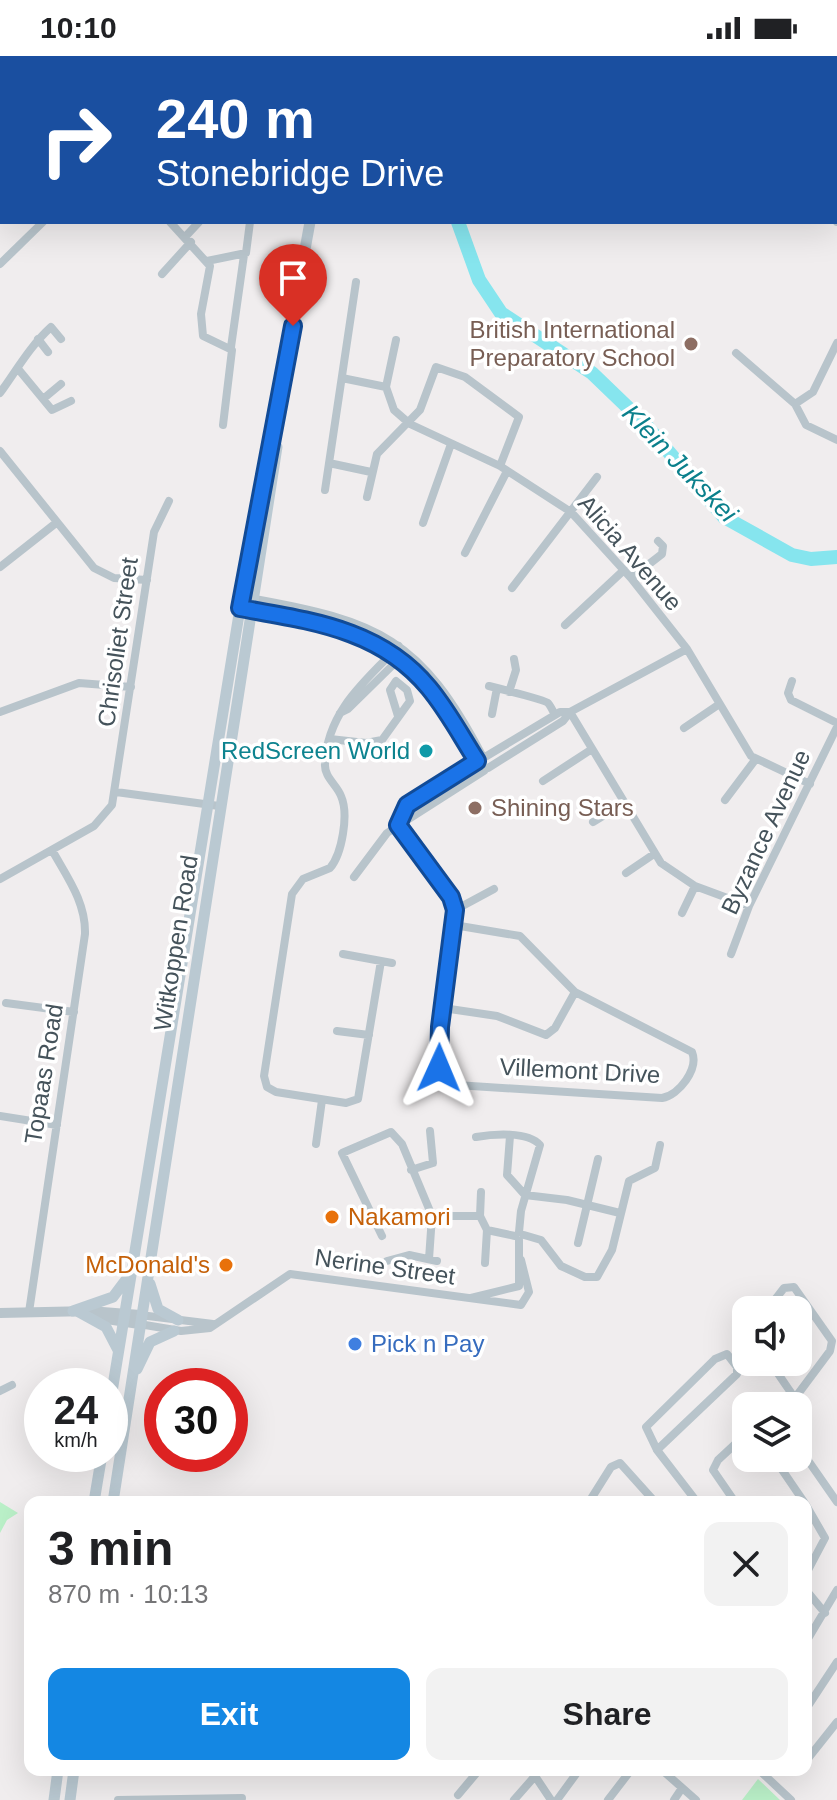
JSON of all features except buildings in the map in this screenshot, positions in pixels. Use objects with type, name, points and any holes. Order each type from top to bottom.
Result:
[{"type":"main road","name":"Witkoppen Road","points":[[116,1368],[247,603],[272,490],[282,391],[310,224]]},
{"type":"main road","name":"Witkoppen Road","points":[[114,1496],[148,1276],[213,805]]},
{"type":"main road","points":[[77,1311],[113,1297],[122,1287],[133,1263]]},
{"type":"main road","points":[[129,1396],[146,1346],[176,1326],[158,1309],[148,1276]]},
{"type":"main road","points":[[77,1311],[106,1327],[119,1350]]},
{"type":"main road","points":[[95,1496],[99,1472]]},
{"type":"main road","points":[[54,1800],[57,1776]]},
{"type":"main road","points":[[70,1800],[73,1776]]},
{"type":"street","points":[[0,264],[41,224]]},
{"type":"street","points":[[172,224],[207,261],[211,273],[201,314],[203,336],[231,347]]},
{"type":"street","points":[[162,274],[198,224]]},
{"type":"street","points":[[223,425],[231,347],[244,255],[249,247],[250,224]]},
{"type":"street","points":[[207,261],[244,255]]},
{"type":"street","points":[[325,490],[356,282]]},
{"type":"street","points":[[0,392],[19,370],[38,339],[51,327],[61,339]]},
{"type":"street","points":[[38,339],[48,352]]},
{"type":"street","points":[[396,340],[386,387],[394,410],[410,424]]},
{"type":"street","points":[[795,404],[809,397],[832,362],[837,343]]},
{"type":"street","points":[[736,353],[795,404],[806,425],[837,440]]},
{"type":"street","points":[[367,497],[371,472],[380,450],[410,424],[420,410],[434,369],[457,373],[519,417],[504,469],[465,553]]},
{"type":"street","points":[[19,370],[54,411],[71,401]]},
{"type":"street","points":[[342,378],[386,387]]},
{"type":"street","points":[[43,399],[61,384]]},
{"type":"street","name":"Alicia Avenue","points":[[410,424],[504,469],[571,512],[631,578],[687,649],[718,705],[755,760]]},
{"type":"street","points":[[423,523],[451,444]]},
{"type":"street","points":[[0,451],[97,571],[114,578],[147,580]]},
{"type":"street","points":[[329,463],[371,472]]},
{"type":"street","points":[[512,588],[597,477]]},
{"type":"street","name":"Chrisoliet Street","points":[[0,879],[105,817],[116,792],[155,526],[169,501]]},
{"type":"street","points":[[0,567],[56,523]]},
{"type":"street","points":[[631,578],[663,551],[658,541]]},
{"type":"street","points":[[565,625],[624,570]]},
{"type":"street","points":[[247,603],[345,617],[403,648],[435,678],[486,769]]},
{"type":"street","points":[[247,603],[339,627],[367,638],[395,656],[452,711]]},
{"type":"street","points":[[381,961],[358,1099],[346,1103],[271,1090],[264,1076],[292,894],[303,879],[330,868],[338,850],[344,807],[324,765],[330,739],[342,705],[403,648]]},
{"type":"street","points":[[354,877],[387,833],[398,825],[528,743],[570,712],[687,649]]},
{"type":"street","points":[[509,692],[516,670],[514,659]]},
{"type":"street","points":[[792,681],[788,693],[791,700],[837,725]]},
{"type":"street","points":[[0,712],[79,683],[131,687]]},
{"type":"street","points":[[492,714],[493,687],[544,700],[555,715]]},
{"type":"street","points":[[684,728],[718,705]]},
{"type":"street","points":[[398,825],[407,805],[555,715],[570,712]]},
{"type":"street","points":[[570,712],[654,854],[671,872],[695,886],[749,906]]},
{"type":"street","points":[[330,739],[377,742],[398,716]]},
{"type":"street","name":"Byzance Avenue","points":[[731,954],[749,906],[837,725]]},
{"type":"street","points":[[523,734],[528,743]]},
{"type":"street","points":[[543,781],[592,749]]},
{"type":"street","points":[[725,800],[755,760],[810,784]]},
{"type":"street","points":[[443,782],[450,792]]},
{"type":"street","points":[[116,792],[213,805]]},
{"type":"street","points":[[593,822],[624,803]]},
{"type":"street","points":[[398,825],[451,897],[455,910],[443,1008],[497,1016],[548,1035],[575,992]]},
{"type":"street","name":"Topaas Road","points":[[29,1312],[85,943],[85,917],[52,850]]},
{"type":"street","points":[[626,873],[654,854]]},
{"type":"street","points":[[682,913],[695,886]]},
{"type":"street","points":[[455,910],[494,889]]},
{"type":"street","name":"Villemont Drive","points":[[443,1008],[439,1068],[447,1083],[654,1098],[676,1093],[693,1065],[692,1052],[575,992],[520,936],[454,925]]},
{"type":"street","points":[[343,954],[392,963]]},
{"type":"street","points":[[6,1003],[74,1012]]},
{"type":"street","points":[[337,1031],[369,1035]]},
{"type":"street","points":[[316,1144],[322,1100]]},
{"type":"street","points":[[0,1116],[57,1125]]},
{"type":"street","points":[[411,1170],[433,1163],[430,1131]]},
{"type":"street","points":[[382,1236],[342,1153],[391,1132],[398,1137],[432,1216],[433,1260],[409,1255],[387,1261]]},
{"type":"street","points":[[476,1137],[510,1136],[534,1139],[540,1145],[525,1195],[519,1236],[519,1286],[529,1292]]},
{"type":"street","points":[[510,1136],[508,1178],[525,1195],[620,1213]]},
{"type":"street","points":[[487,1230],[541,1240],[561,1266],[594,1278],[602,1271],[612,1250],[629,1181],[655,1168],[660,1145]]},
{"type":"street","points":[[578,1243],[598,1159]]},
{"type":"street","points":[[481,1192],[480,1216],[487,1230],[485,1263]]},
{"type":"street","points":[[432,1216],[480,1216]]},
{"type":"street","points":[[521,1260],[529,1292]]},
{"type":"street","name":"Nerine Street","points":[[140,1319],[199,1331],[218,1324],[290,1274],[521,1305],[529,1292]]},
{"type":"street","name":"Nerine Street","points":[[466,1299],[519,1286]]},
{"type":"street","points":[[778,1296],[784,1288],[794,1287],[800,1296]]},
{"type":"street","points":[[0,1313],[77,1311],[140,1319]]},
{"type":"street","points":[[812,1313],[832,1341],[830,1351],[812,1375]]},
{"type":"street","points":[[657,1450],[737,1374],[737,1367],[727,1354],[715,1359],[646,1427],[657,1450],[692,1496]]},
{"type":"street","points":[[0,1391],[12,1385]]},
{"type":"street","points":[[731,1496],[713,1470],[718,1460],[732,1447]]},
{"type":"street","points":[[593,1496],[611,1467],[620,1463],[650,1496]]},
{"type":"street","points":[[812,1466],[837,1502]]},
{"type":"street","points":[[784,1472],[800,1496]]},
{"type":"street","points":[[812,1515],[825,1538],[812,1563]]},
{"type":"street","points":[[812,1631],[837,1590]]},
{"type":"street","points":[[812,1597],[825,1613]]},
{"type":"street","points":[[812,1699],[837,1662]]},
{"type":"street","points":[[812,1753],[837,1722]]},
{"type":"street","points":[[458,1795],[474,1776]]},
{"type":"street","points":[[514,1800],[531,1776]]},
{"type":"street","points":[[535,1776],[554,1800],[574,1776]]},
{"type":"street","points":[[608,1800],[626,1776]]},
{"type":"street","points":[[669,1776],[696,1800]]},
{"type":"street","points":[[765,1776],[791,1800]]},
{"type":"street","points":[[674,1800],[682,1788]]},
{"type":"street","points":[[118,1800],[242,1798]]},
{"type":"green space","points":[[0,1502],[18,1513],[7,1520],[0,1533]]},
{"type":"green space","points":[[758,1779],[780,1800],[742,1800]]},
{"type":"waterway","name":"Klein Jukskei","points":[[459,224],[479,280],[501,313],[592,373],[645,424],[724,517],[792,555],[811,559],[837,557]]},
{"type":"place","name":"British International Preparatory School","points":[[691,344]]},
{"type":"place","name":"RedScreen World","points":[[426,751]]},
{"type":"place","name":"Shining Stars","points":[[475,808]]},
{"type":"place","name":"Nakamori","points":[[332,1217]]},
{"type":"place","name":"McDonald's","points":[[226,1265]]},
{"type":"place","name":"Pick n Pay","points":[[355,1344]]},
{"type":"route","points":[[293,326],[240,608],[339,627],[381,646],[428,686],[477,761],[407,805],[398,825],[454,903],[454,925],[440,1027],[439,1068]]}]
